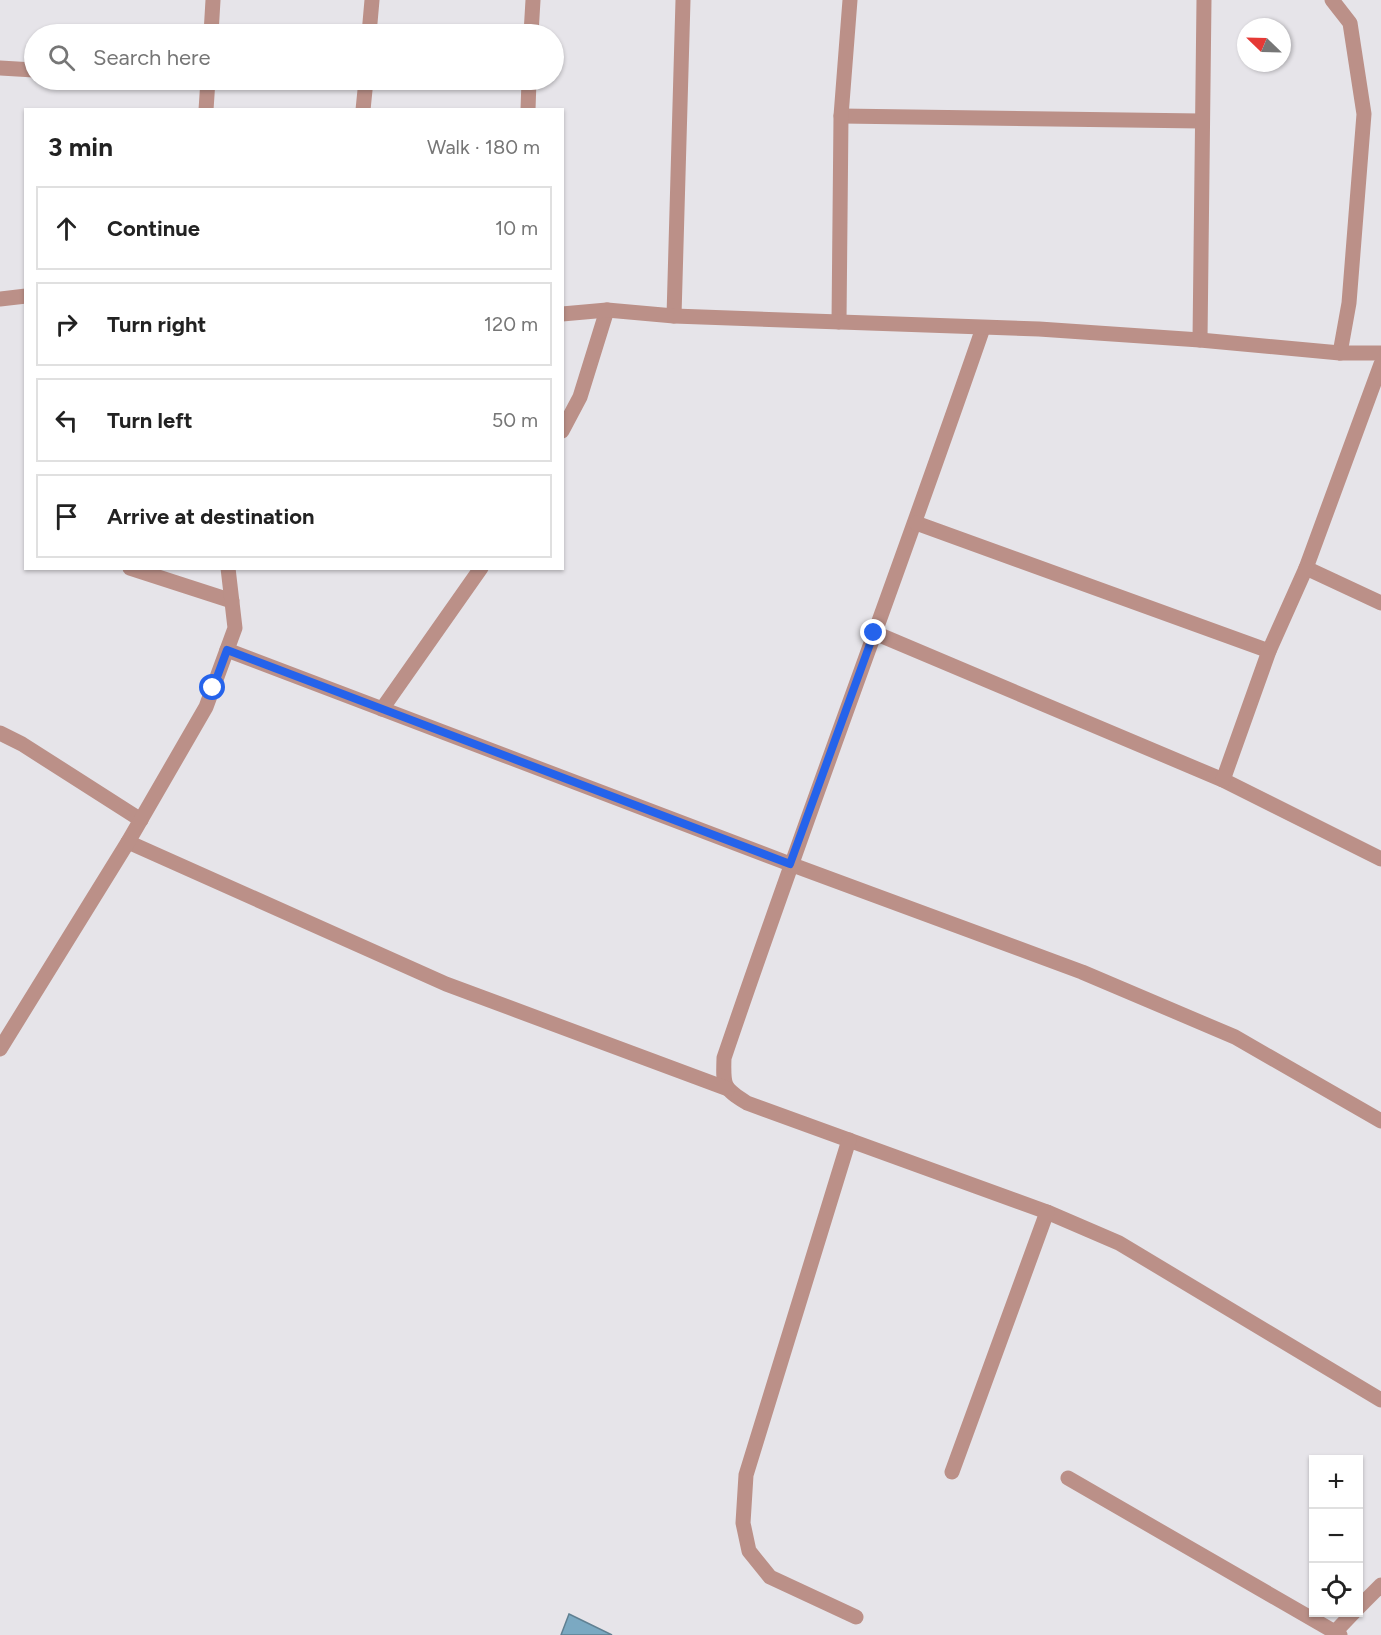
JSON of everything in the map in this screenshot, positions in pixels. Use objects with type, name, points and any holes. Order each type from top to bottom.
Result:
[{"type":"street","points":[[212,24],[213,0]]},
{"type":"street","points":[[370,24],[372,0]]},
{"type":"street","points":[[532,24],[533,0]]},
{"type":"street","points":[[674,316],[683,0]]},
{"type":"street","points":[[839,322],[841,116],[850,0]]},
{"type":"street","points":[[1200,340],[1204,0]]},
{"type":"street","points":[[1332,0],[1350,23],[1364,114],[1349,303],[1340,353]]},
{"type":"street","points":[[0,68],[24,69]]},
{"type":"street","points":[[206,108],[207,90]]},
{"type":"street","points":[[363,108],[365,90]]},
{"type":"street","points":[[528,108],[529,90]]},
{"type":"street","points":[[841,116],[1201,121]]},
{"type":"street","points":[[0,299],[24,296]]},
{"type":"street","points":[[564,427],[580,397],[607,310]]},
{"type":"street","points":[[564,314],[607,310],[674,316],[1039,329],[1200,340],[1340,353],[1381,354]]},
{"type":"street","points":[[728,1089],[723,1077],[724,1058],[790,864],[916,523],[983,328]]},
{"type":"street","points":[[1222,780],[1269,651],[1306,568],[1381,364]]},
{"type":"street","points":[[916,523],[1269,651]]},
{"type":"street","points":[[1306,568],[1381,603]]},
{"type":"street","points":[[136,570],[232,601]]},
{"type":"street","points":[[0,1049],[128,842],[206,707],[235,628],[228,570]]},
{"type":"street","points":[[382,709],[480,570]]},
{"type":"street","points":[[874,633],[1222,780],[1381,859]]},
{"type":"street","points":[[227,650],[790,864],[1082,972],[1235,1037],[1381,1120]]},
{"type":"street","points":[[0,733],[22,744],[141,820]]},
{"type":"street","points":[[128,842],[446,984],[728,1089],[747,1103],[1047,1212],[1119,1243],[1381,1400]]},
{"type":"street","points":[[849,1140],[746,1475],[743,1523],[749,1551],[770,1577],[856,1617]]},
{"type":"street","points":[[951,1472],[1047,1212]]},
{"type":"street","points":[[1068,1478],[1338,1633],[1350,1617]]},
{"type":"street","points":[[1363,1604],[1381,1585]]},
{"type":"water","points":[[569,1614],[612,1635],[561,1635]]},
{"type":"route","points":[[213,688],[227,650],[790,864],[874,633]]}]
